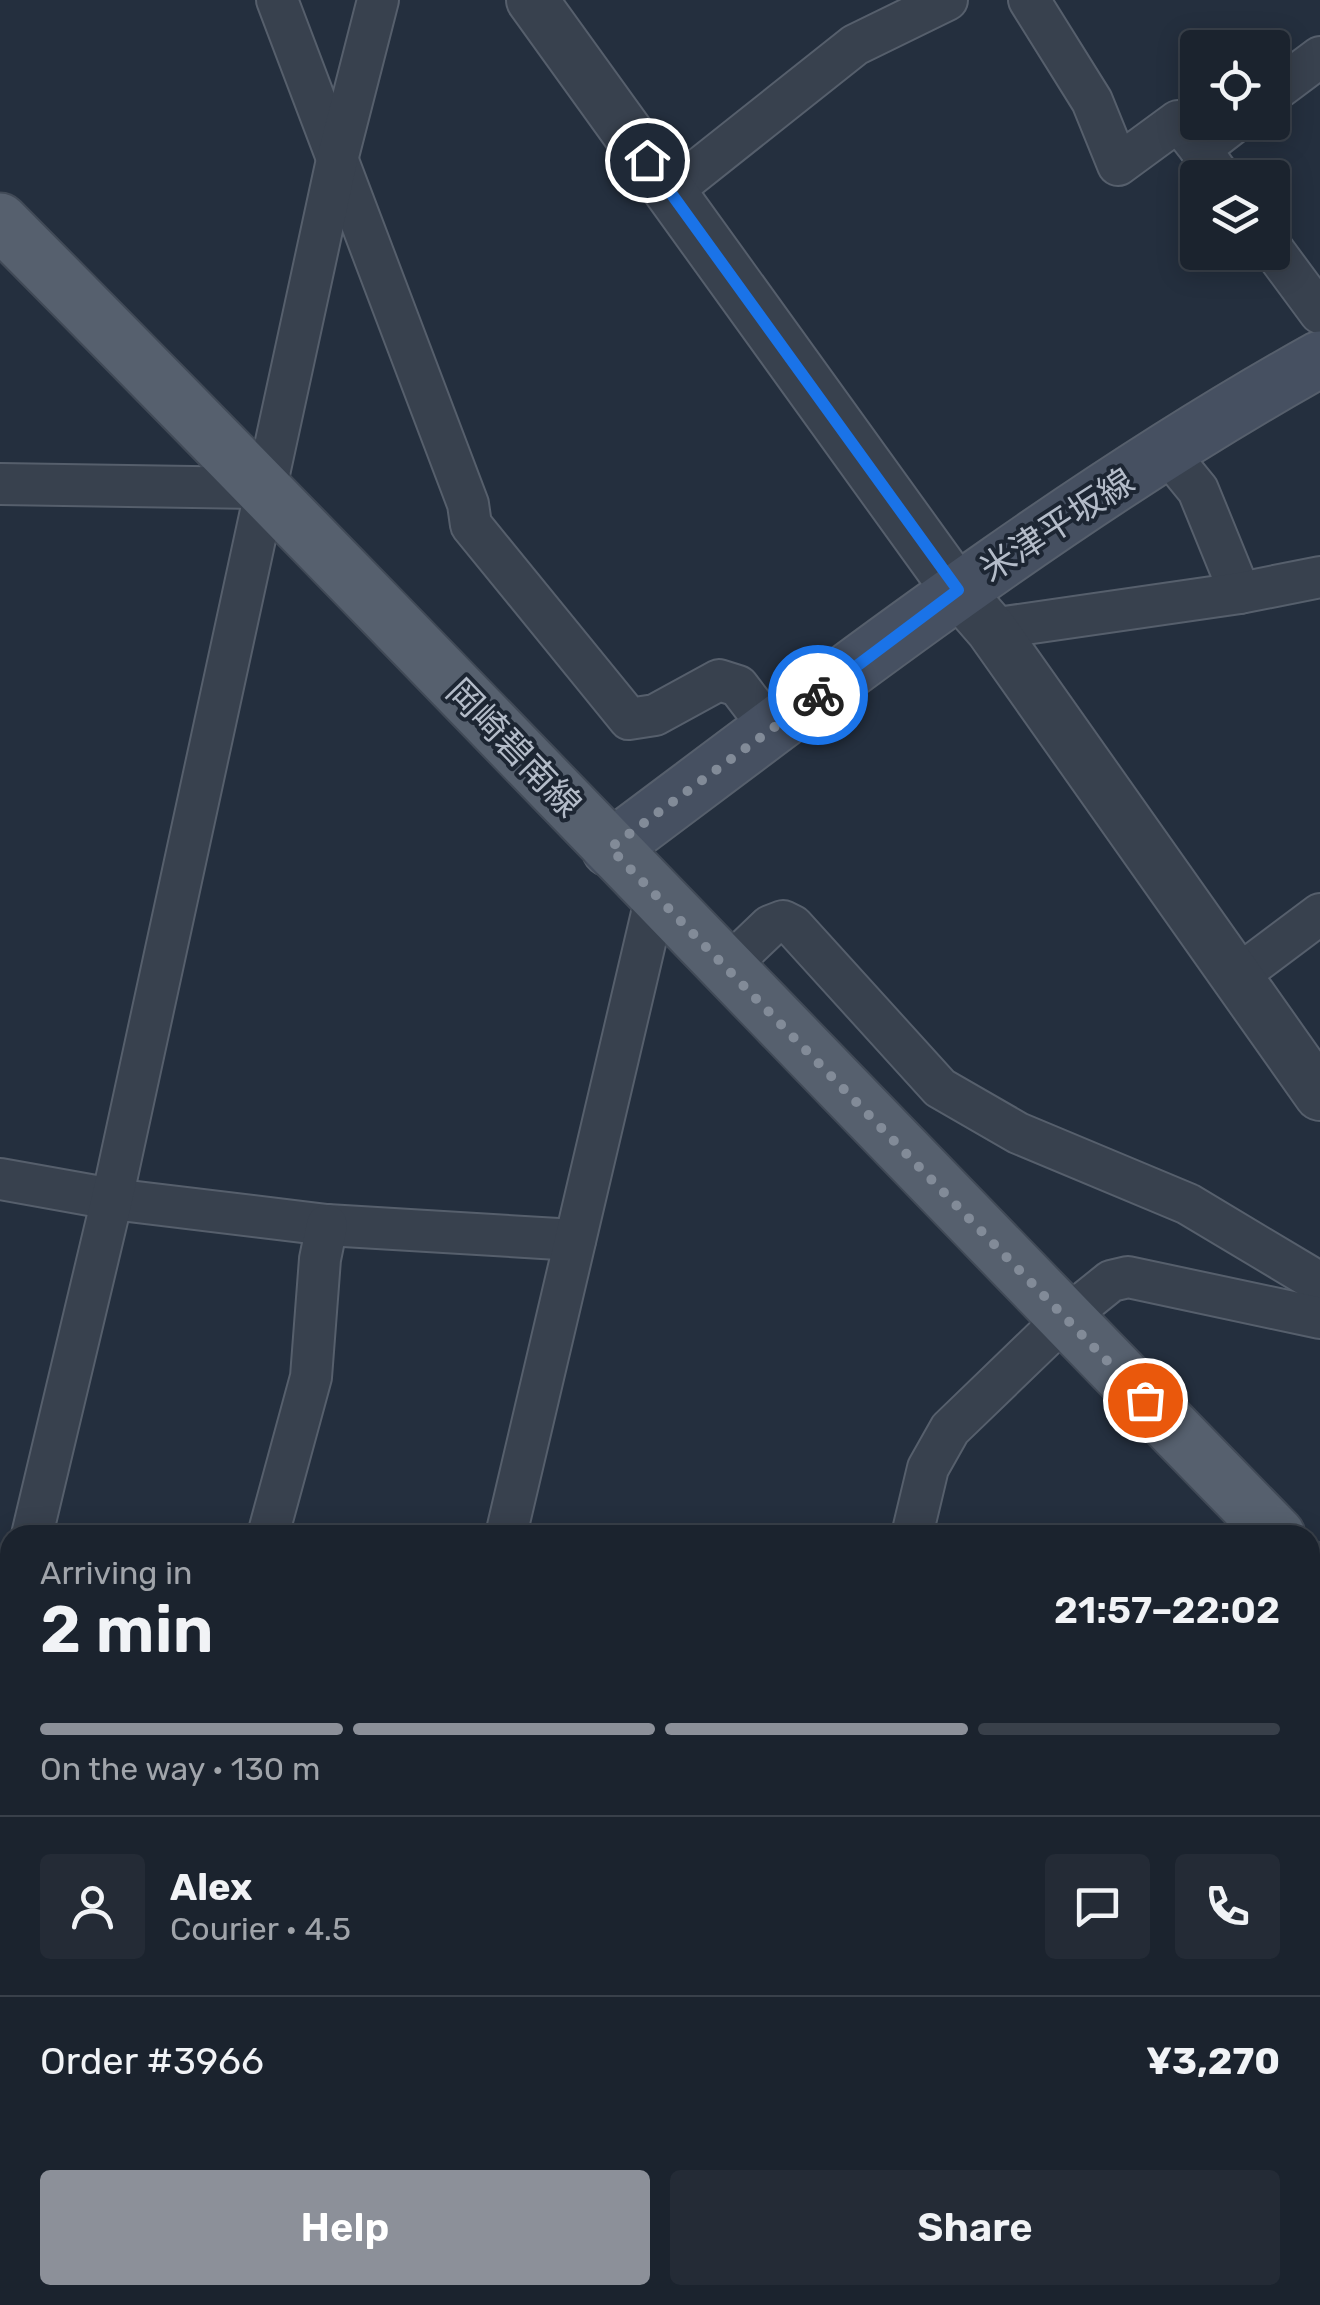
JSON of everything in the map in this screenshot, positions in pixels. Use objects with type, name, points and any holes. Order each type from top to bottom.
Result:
[{"type":"main road","name":"岡崎碧南線","points":[[0,221],[264,488],[725,969],[1267,1525]]},
{"type":"main road","name":"米津平坂線","points":[[610,848],[771,730],[974,609],[1167,452],[1320,359]]},
{"type":"street","points":[[276,0],[468,504],[471,525],[629,719],[655,715],[718,680],[738,686],[771,730]]},
{"type":"street","points":[[34,1525],[112,1200],[337,160],[378,0]]},
{"type":"street","points":[[532,0],[1320,1094]]},
{"type":"street","points":[[670,192],[855,44],[947,0]]},
{"type":"street","points":[[1029,0],[1092,101],[1118,165],[1178,122],[1208,160]]},
{"type":"street","points":[[1290,80],[1320,57]]},
{"type":"street","points":[[1288,270],[1320,312]]},
{"type":"street","points":[[1167,452],[1198,490],[1240,593]]},
{"type":"street","points":[[0,484],[264,488]]},
{"type":"street","points":[[974,609],[1240,593],[1320,577]]},
{"type":"street","points":[[508,1525],[656,896]]},
{"type":"street","points":[[1236,977],[1320,914]]},
{"type":"street","points":[[725,969],[770,926],[782,920],[793,926],[940,1088],[1018,1133],[1188,1204],[1320,1284]]},
{"type":"street","points":[[0,1179],[112,1200],[327,1225],[576,1240]]},
{"type":"street","points":[[271,1525],[310,1377],[320,1259],[327,1225]]},
{"type":"street","points":[[914,1525],[928,1468],[950,1429],[1066,1318],[1112,1280],[1128,1277],[1320,1318]]},
{"type":"way so far","points":[[818,695],[610,848],[1145,1400]]},
{"type":"route","points":[[647,160],[958,590],[818,695]]}]
